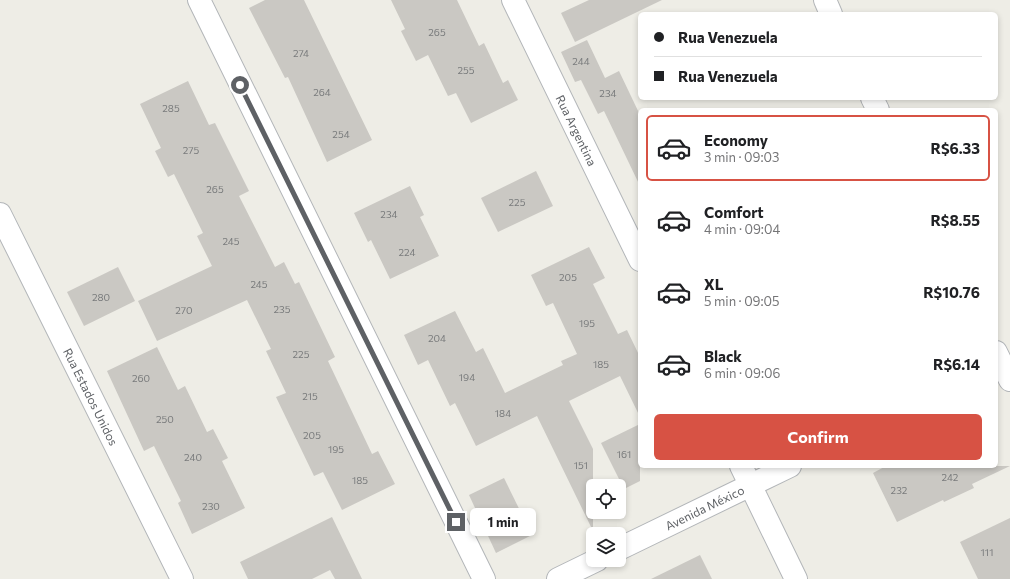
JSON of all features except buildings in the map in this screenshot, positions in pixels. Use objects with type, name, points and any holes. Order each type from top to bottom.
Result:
[{"type":"street","points":[[199,0],[484,579]]},
{"type":"street","name":"Rua Argentina","points":[[513,0],[638,256]]},
{"type":"street","points":[[825,0],[830,12]]},
{"type":"street","name":"Rua Estados Unidos","points":[[0,214],[182,579]]},
{"type":"street","points":[[742,468],[796,579]]},
{"type":"street","name":"Avenida México","points":[[626,546],[786,468]]},
{"type":"street","points":[[558,579],[586,565]]},
{"type":"route","points":[[240,85],[456,522]]}]
